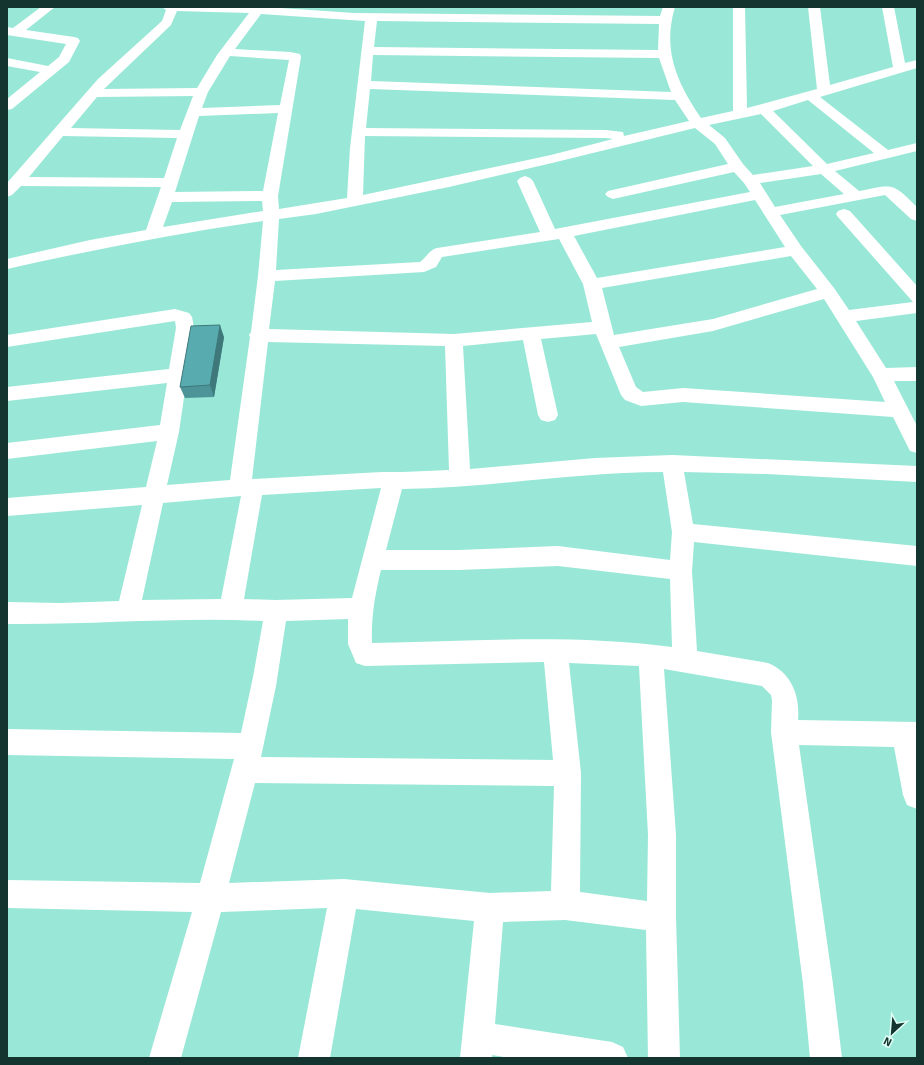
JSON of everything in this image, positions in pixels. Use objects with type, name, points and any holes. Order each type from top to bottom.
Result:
[{"type":"street","points":[[12,31],[49,7]]},
{"type":"street","points":[[168,7],[357,12],[371,17],[568,19],[600,13],[665,20]]},
{"type":"street","points":[[7,192],[123,62],[167,22],[172,7]]},
{"type":"street","points":[[563,7],[568,19]]},
{"type":"street","points":[[669,7],[665,20],[664,54],[679,96],[698,123],[720,141],[737,168],[754,187],[795,250],[828,292],[881,375],[917,445]]},
{"type":"street","points":[[739,7],[740,114]]},
{"type":"street","points":[[814,7],[818,94],[884,154]]},
{"type":"street","points":[[7,264],[90,245],[270,215],[316,209],[544,160],[633,138],[764,109],[912,67],[888,7]]},
{"type":"street","points":[[154,234],[182,149],[185,134],[201,92],[227,52],[258,9]]},
{"type":"street","points":[[355,201],[357,148],[371,17]]},
{"type":"street","points":[[7,106],[64,59],[74,43],[74,41],[70,40],[12,31]]},
{"type":"street","points":[[367,51],[664,54]]},
{"type":"street","points":[[227,52],[295,57],[270,196],[267,276],[258,335],[247,488],[231,609]]},
{"type":"street","points":[[7,62],[49,70]]},
{"type":"street","points":[[364,85],[679,96]]},
{"type":"street","points":[[94,93],[201,92]]},
{"type":"street","points":[[194,112],[285,109]]},
{"type":"street","points":[[764,109],[824,169],[855,195]]},
{"type":"street","points":[[61,132],[185,134]]},
{"type":"street","points":[[359,132],[606,134],[633,138]]},
{"type":"street","points":[[267,276],[404,270],[424,267],[430,263],[437,253],[557,234],[884,154],[916,148]]},
{"type":"street","points":[[613,194],[737,168]]},
{"type":"street","points":[[18,181],[270,196]]},
{"type":"street","points":[[525,181],[557,234],[592,284],[605,334],[628,390],[632,395],[641,398],[683,395],[899,410]]},
{"type":"street","points":[[771,212],[855,195],[889,190],[917,216]]},
{"type":"street","points":[[844,214],[917,297]]},
{"type":"street","points":[[592,284],[795,250]]},
{"type":"street","points":[[258,335],[454,340],[531,333],[605,334],[713,325],[828,292]]},
{"type":"street","points":[[844,317],[917,308]]},
{"type":"street","points":[[7,340],[175,315],[183,317],[185,328],[169,432],[153,496],[128,611]]},
{"type":"street","points":[[531,333],[548,415]]},
{"type":"street","points":[[454,340],[460,478]]},
{"type":"street","points":[[881,375],[917,374]]},
{"type":"street","points":[[7,394],[178,375]]},
{"type":"street","points":[[7,451],[169,432]]},
{"type":"street","points":[[672,463],[683,532],[681,571],[685,660]]},
{"type":"street","points":[[7,507],[247,488],[382,480],[393,481],[460,478],[616,465],[672,463],[748,465],[917,474]]},
{"type":"street","points":[[393,481],[385,518],[372,560],[362,608],[359,642],[361,651],[365,655],[555,651],[651,656],[685,660],[768,675],[776,681],[782,689],[787,706],[784,732],[818,984],[826,1058]]},
{"type":"street","points":[[683,532],[917,556]]},
{"type":"street","points":[[372,560],[458,560],[558,556],[681,571]]},
{"type":"street","points":[[7,613],[60,614],[231,609],[276,611],[362,608]]},
{"type":"street","points":[[165,1058],[211,898],[247,758],[264,685],[276,611]]},
{"type":"street","points":[[555,651],[568,773],[565,905]]},
{"type":"street","points":[[651,656],[662,835],[661,917],[664,1058]]},
{"type":"street","points":[[784,732],[910,735],[917,796]]},
{"type":"street","points":[[7,742],[247,758],[568,773]]},
{"type":"street","points":[[7,894],[211,898],[344,893],[490,908],[565,905],[661,917]]},
{"type":"street","points":[[314,1058],[344,893]]},
{"type":"street","points":[[490,908],[477,1047],[612,1058]]},
{"type":"building","points":[[220,325],[210,385],[180,387],[191,326]]}]
